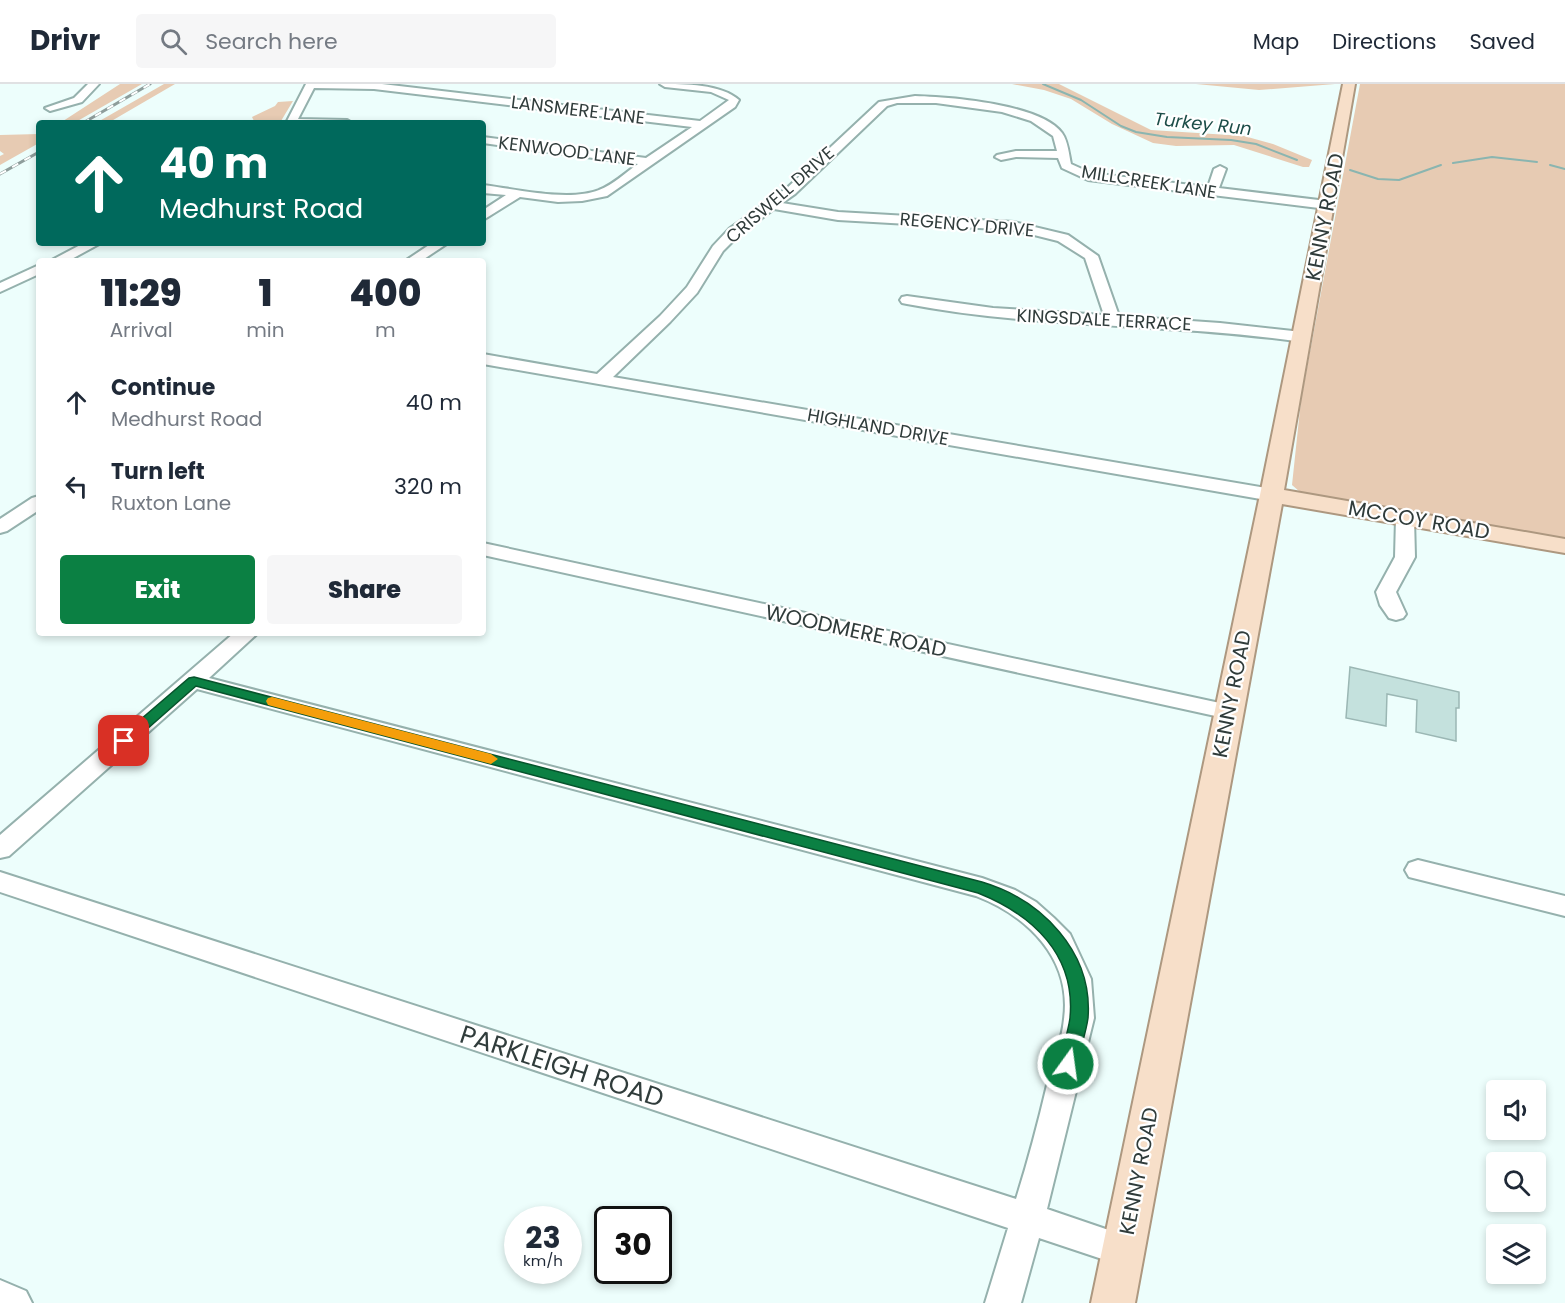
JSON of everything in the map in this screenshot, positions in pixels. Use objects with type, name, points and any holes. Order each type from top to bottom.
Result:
[{"type":"main road","name":"KENNY ROAD","points":[[1113,1303],[1272,495],[1349,84]]},
{"type":"main road","name":"MCCOY ROAD","points":[[1272,495],[1565,546]]},
{"type":"street","points":[[50,108],[78,100],[94,84]]},
{"type":"street","points":[[292,120],[310,84]]},
{"type":"street","name":"LANSMERE LANE","points":[[310,84],[374,86],[703,125]]},
{"type":"street","points":[[486,189],[558,198],[582,197],[612,188],[731,105],[734,100],[731,95],[708,88],[665,84]]},
{"type":"street","name":"MILLCREEK LANE","points":[[895,100],[927,100],[991,107],[1034,118],[1058,135],[1066,166],[1088,176],[1327,205]]},
{"type":"street","name":"CRISWELL DRIVE","points":[[601,379],[692,290],[718,249],[734,232],[791,191],[883,104],[895,100]]},
{"type":"street","name":"KENWOOD LANE","points":[[486,140],[651,162]]},
{"type":"street","points":[[1001,157],[1016,154],[1062,155]]},
{"type":"street","points":[[1212,192],[1220,170]]},
{"type":"street","points":[[486,214],[517,194]]},
{"type":"street","name":"REGENCY DRIVE","points":[[770,206],[838,216],[1014,226],[1063,238],[1091,256],[1113,320]]},
{"type":"street","points":[[63,258],[88,246]]},
{"type":"street","points":[[417,258],[436,246]]},
{"type":"street","points":[[0,271],[35,274]]},
{"type":"street","points":[[0,288],[35,274]]},
{"type":"street","name":"KINGSDALE TERRACE","points":[[907,300],[944,308],[1003,315],[1228,328],[1302,337]]},
{"type":"street","name":"HIGHLAND DRIVE","points":[[486,360],[1272,495]]},
{"type":"street","points":[[0,527],[36,504]]},
{"type":"street","points":[[1396,614],[1386,592],[1405,558],[1405,518]]},
{"type":"street","name":"WOODMERE ROAD","points":[[486,550],[1229,712]]},
{"type":"street","points":[[0,849],[244,636]]},
{"type":"street","points":[[194,681],[982,888],[1006,897],[1026,909],[1060,942],[1077,979],[1079,1018],[1046,1154],[1004,1303]]},
{"type":"street","points":[[1419,870],[1565,906]]},
{"type":"street","name":"PARKLEIGH ROAD","points":[[0,882],[1123,1250]]},
{"type":"street","points":[[0,1297],[14,1303]]},
{"type":"shaded area","points":[[120,84],[142,84],[79,120],[65,120]]},
{"type":"shaded area","points":[[164,84],[175,84],[113,120],[101,120]]},
{"type":"shaded area","points":[[1012,84],[1059,84],[1151,130],[1244,136],[1273,144],[1312,160],[1309,167],[1303,167],[1234,145],[1176,146],[1153,143],[1112,124],[1071,99],[1044,90]]},
{"type":"shaded area","points":[[1196,84],[1335,84],[1259,90]]},
{"type":"shaded area","points":[[1360,84],[1565,84],[1565,539],[1317,497],[1300,492],[1292,485],[1301,400]]},
{"type":"shaded area","points":[[293,101],[282,120],[254,120],[252,117],[275,106],[278,102]]},
{"type":"shaded area","points":[[36,134],[36,145],[0,165],[0,156],[4,154],[0,151],[0,135]]},
{"type":"building","points":[[1350,667],[1459,692],[1459,708],[1456,708],[1456,741],[1416,732],[1417,700],[1387,694],[1386,726],[1346,718]]},
{"type":"waterway","name":"Turkey Run","points":[[1043,84],[1081,100],[1121,126],[1136,132],[1167,137],[1231,140],[1256,144],[1297,160]]},
{"type":"waterway","name":"Turkey Run","points":[[1453,163],[1492,157],[1537,162]]},
{"type":"waterway","name":"Turkey Run","points":[[1350,170],[1378,179],[1399,180],[1441,165]]},
{"type":"waterway","name":"Turkey Run","points":[[1550,165],[1565,169]]},
{"type":"railway","points":[[88,120],[150,84]]},
{"type":"railway","points":[[0,174],[36,154]]},
{"type":"slow traffic","points":[[272,701],[491,759]]},
{"type":"route","points":[[124,741],[194,681],[982,888],[1006,897],[1026,909],[1060,942],[1077,979],[1079,1018],[1068,1064]]}]
